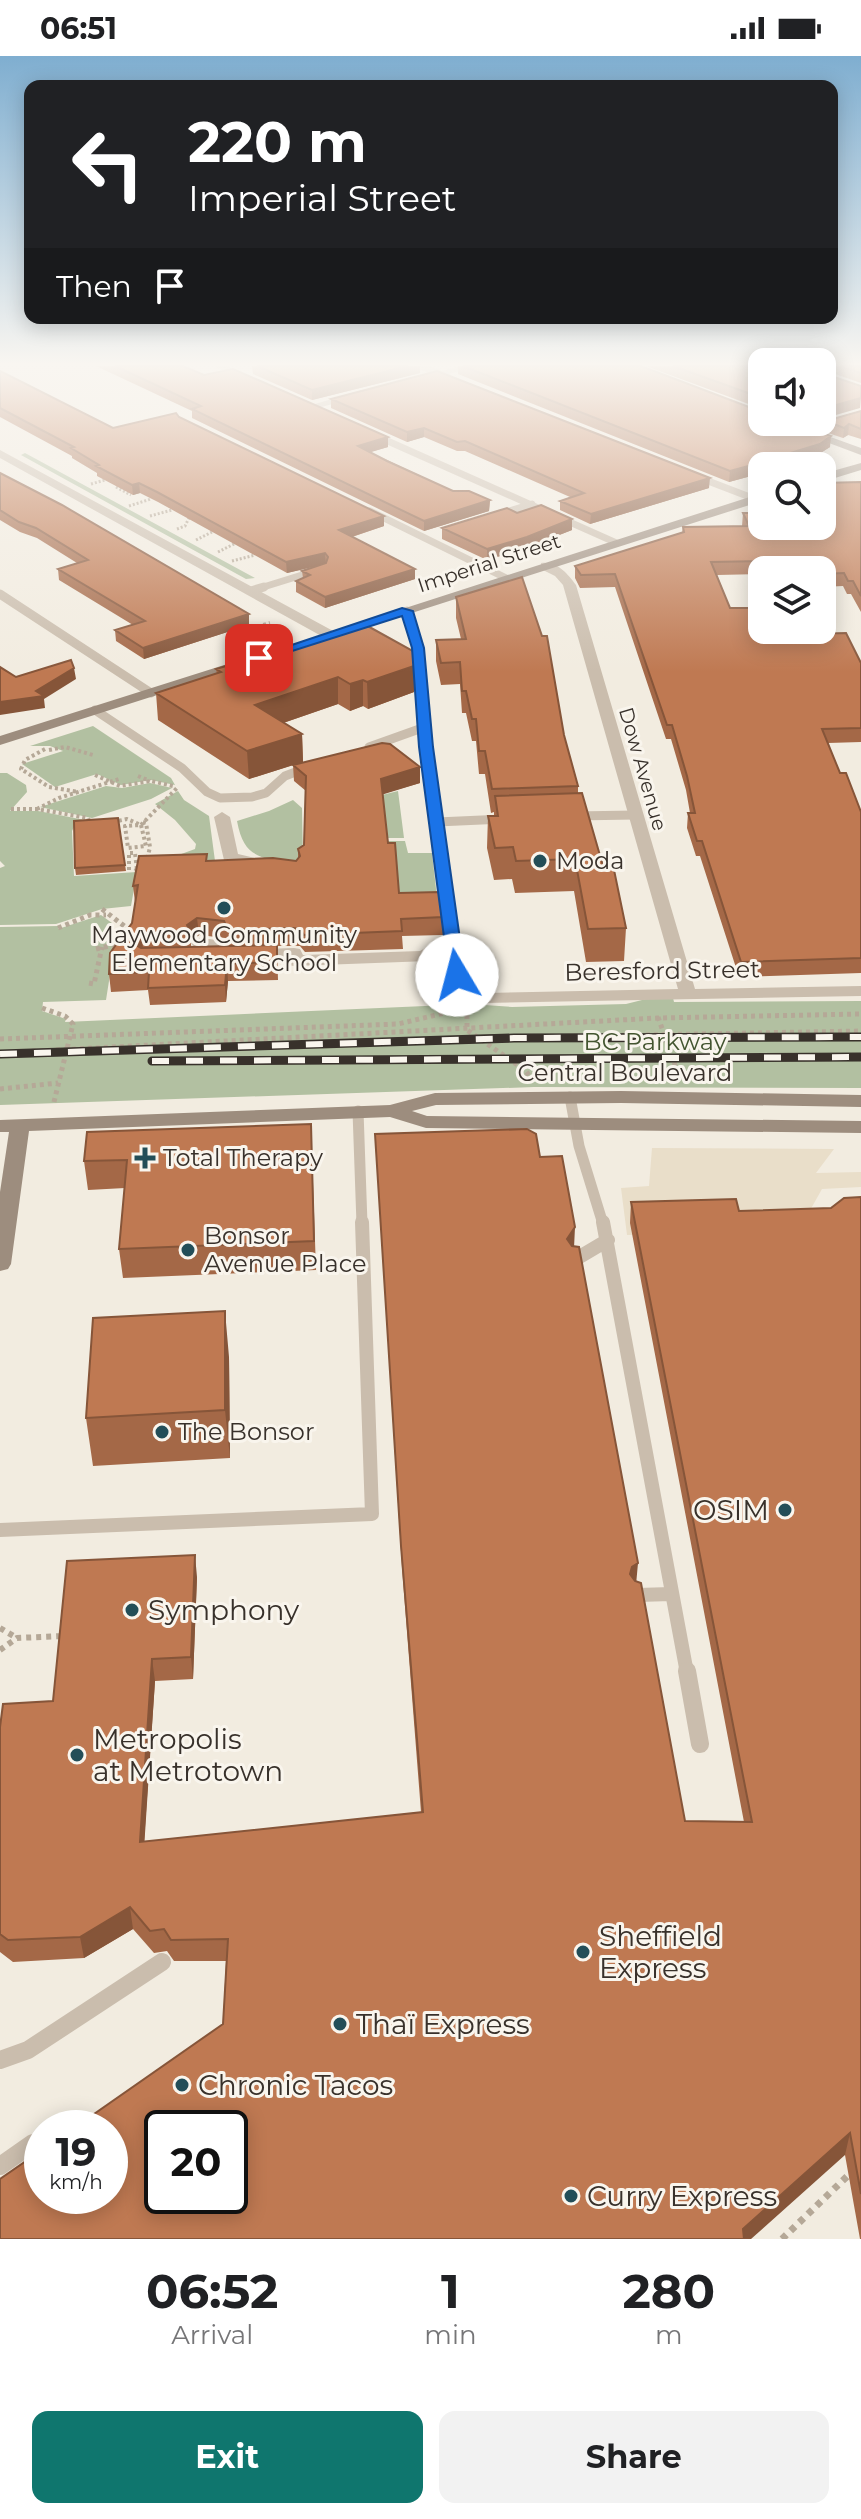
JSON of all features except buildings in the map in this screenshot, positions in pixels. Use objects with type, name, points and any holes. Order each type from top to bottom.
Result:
[{"type":"street","points":[[27,468],[330,635]]},
{"type":"street","points":[[450,468],[619,543]]},
{"type":"street","name":"Imperial Street","points":[[314,640],[748,501]]},
{"type":"street","name":"Dow Avenue","points":[[546,566],[560,573],[569,585],[688,994]]},
{"type":"street","points":[[0,741],[254,659]]},
{"type":"street","points":[[222,817],[230,857],[290,871]]},
{"type":"street","points":[[194,950],[217,956],[294,953],[294,961],[408,953],[429,956],[429,951],[440,951]]},
{"type":"street","name":"Beresford Street","points":[[465,1001],[484,998],[861,991]]},
{"type":"street","name":"Central Boulevard","points":[[10,1125],[391,1111],[435,1099],[570,1097],[861,1101]]},
{"type":"street","name":"Central Boulevard","points":[[391,1111],[426,1122],[861,1127]]},
{"type":"street","points":[[0,1264],[10,1125]]},
{"type":"lane","points":[[682,470],[748,494]]},
{"type":"lane","points":[[484,519],[532,504]]},
{"type":"lane","points":[[356,505],[508,579]]},
{"type":"lane","points":[[424,538],[439,533]]},
{"type":"lane","points":[[251,591],[322,569]]},
{"type":"lane","points":[[0,594],[151,693]]},
{"type":"lane","points":[[407,611],[418,648],[458,984],[465,1001]]},
{"type":"lane","points":[[95,710],[182,768],[207,792],[220,798],[252,797],[266,793],[285,776],[313,766]]},
{"type":"lane","points":[[356,751],[425,727]]},
{"type":"lane","points":[[557,817],[635,815]]},
{"type":"lane","points":[[437,822],[511,819]]},
{"type":"lane","points":[[570,1097],[579,1146],[608,1240],[700,1744]]},
{"type":"lane","points":[[0,1530],[372,1514],[358,1111]]},
{"type":"lane","points":[[576,1259],[608,1240]]},
{"type":"lane","points":[[638,1595],[671,1594]]},
{"type":"lane","points":[[0,2060],[28,2050],[162,1962]]},
{"type":"lane","points":[[0,2166],[24,2149]]},
{"type":"path","points":[[116,487],[131,495]]},
{"type":"path","points":[[141,496],[144,501]]},
{"type":"path","points":[[127,506],[151,499]]},
{"type":"path","points":[[146,517],[172,510]]},
{"type":"path","points":[[171,531],[185,526],[189,518]]},
{"type":"path","points":[[191,541],[203,538],[206,531],[212,532]]},
{"type":"path","points":[[214,554],[236,543]]},
{"type":"path","points":[[229,562],[255,555]]},
{"type":"path","points":[[257,636],[247,630],[278,620]]},
{"type":"path","points":[[79,792],[49,787],[21,769],[25,760],[47,750],[65,747],[93,755]]},
{"type":"path","points":[[95,775],[120,786],[151,781]]},
{"type":"path","points":[[138,776],[178,787],[142,823],[125,826],[123,835],[128,848],[146,846],[142,823]]},
{"type":"path","points":[[37,809],[40,805],[119,779]]},
{"type":"path","points":[[11,809],[37,809],[88,818],[92,825],[85,826]]},
{"type":"path","points":[[104,823],[127,819],[146,823],[150,848],[141,872]]},
{"type":"path","points":[[124,850],[150,848]]},
{"type":"path","points":[[129,853],[135,853],[135,869],[141,872],[127,870],[129,853]]},
{"type":"path","points":[[102,909],[132,932],[144,932]]},
{"type":"path","points":[[58,928],[90,915],[110,915]]},
{"type":"path","points":[[89,983],[94,984],[99,948],[133,940],[133,923]]},
{"type":"path","points":[[0,1039],[398,1024],[465,1001],[467,1030]]},
{"type":"path","points":[[42,1008],[73,1024],[54,1102]]},
{"type":"path","points":[[655,1008],[681,1084]]},
{"type":"path","points":[[0,1053],[658,1018],[861,1014]]},
{"type":"path","points":[[467,1030],[525,1070],[535,1084]]},
{"type":"path","points":[[478,1038],[861,1031]]},
{"type":"path","points":[[0,1089],[58,1083]]},
{"type":"path","points":[[0,1628],[17,1638],[66,1636]]},
{"type":"path","points":[[0,1650],[17,1638]]},
{"type":"path","points":[[782,2239],[861,2163]]},
{"type":"green space","points":[[44,468],[52,468],[255,578],[246,579]]},
{"type":"green space","points":[[93,726],[171,778],[175,785],[151,780],[121,785],[97,774],[55,787],[22,764],[63,751],[50,746],[30,746]]},
{"type":"green space","points":[[0,773],[7,773],[26,785],[27,792],[10,811],[38,811],[85,820],[76,823],[72,831],[74,876],[137,872],[131,906],[102,909],[56,924],[0,925],[0,868],[5,866],[0,861]]},
{"type":"green space","points":[[150,783],[172,788],[151,799],[92,818],[40,807],[106,786],[122,788]]},
{"type":"green space","points":[[178,791],[184,800],[209,816],[215,861],[151,865],[195,849],[196,844],[175,820],[155,804]]},
{"type":"green space","points":[[398,791],[404,838],[387,838],[382,795]]},
{"type":"green space","points":[[293,800],[302,808],[303,861],[294,866],[255,854],[244,843],[237,821]]},
{"type":"green space","points":[[387,841],[405,841],[408,853],[432,853],[438,907],[407,924]]},
{"type":"green space","name":"BC Parkway","points":[[101,915],[112,923],[111,935],[122,939],[116,942],[123,952],[112,962],[106,1000],[43,1002],[42,1011],[66,1019],[65,1022],[448,1005],[458,999],[470,1004],[512,1007],[626,1004],[646,999],[673,998],[674,1002],[861,1001],[861,1088],[534,1087],[0,1105],[0,927],[58,926],[58,929]]},
{"type":"shaded area","points":[[652,1148],[834,1149],[816,1173],[861,1172],[861,1187],[822,1189],[799,1230],[627,1235],[621,1188],[649,1186]]},
{"type":"railway","points":[[0,1054],[514,1038],[861,1037]]},
{"type":"railway","points":[[152,1061],[861,1057]]},
{"type":"place","name":"Moda","points":[[540,861]]},
{"type":"place","name":"Maywood Community Elementary School","points":[[224,908]]},
{"type":"place","name":"Total Therapy","points":[[145,1158]]},
{"type":"place","name":"Bonsor Avenue Place","points":[[188,1250]]},
{"type":"place","name":"The Bonsor","points":[[162,1432]]},
{"type":"place","name":"OSIM","points":[[785,1510]]},
{"type":"place","name":"Symphony","points":[[132,1610]]},
{"type":"place","name":"Metropolis at Metrotown","points":[[77,1755]]},
{"type":"place","name":"Sheffield Express","points":[[583,1952]]},
{"type":"place","name":"Thaï Express","points":[[340,2024]]},
{"type":"place","name":"Chronic Tacos","points":[[182,2085]]},
{"type":"place","name":"Curry Express","points":[[571,2196]]},
{"type":"route","points":[[259,658],[407,611],[418,648],[426,747],[457,975]]}]
